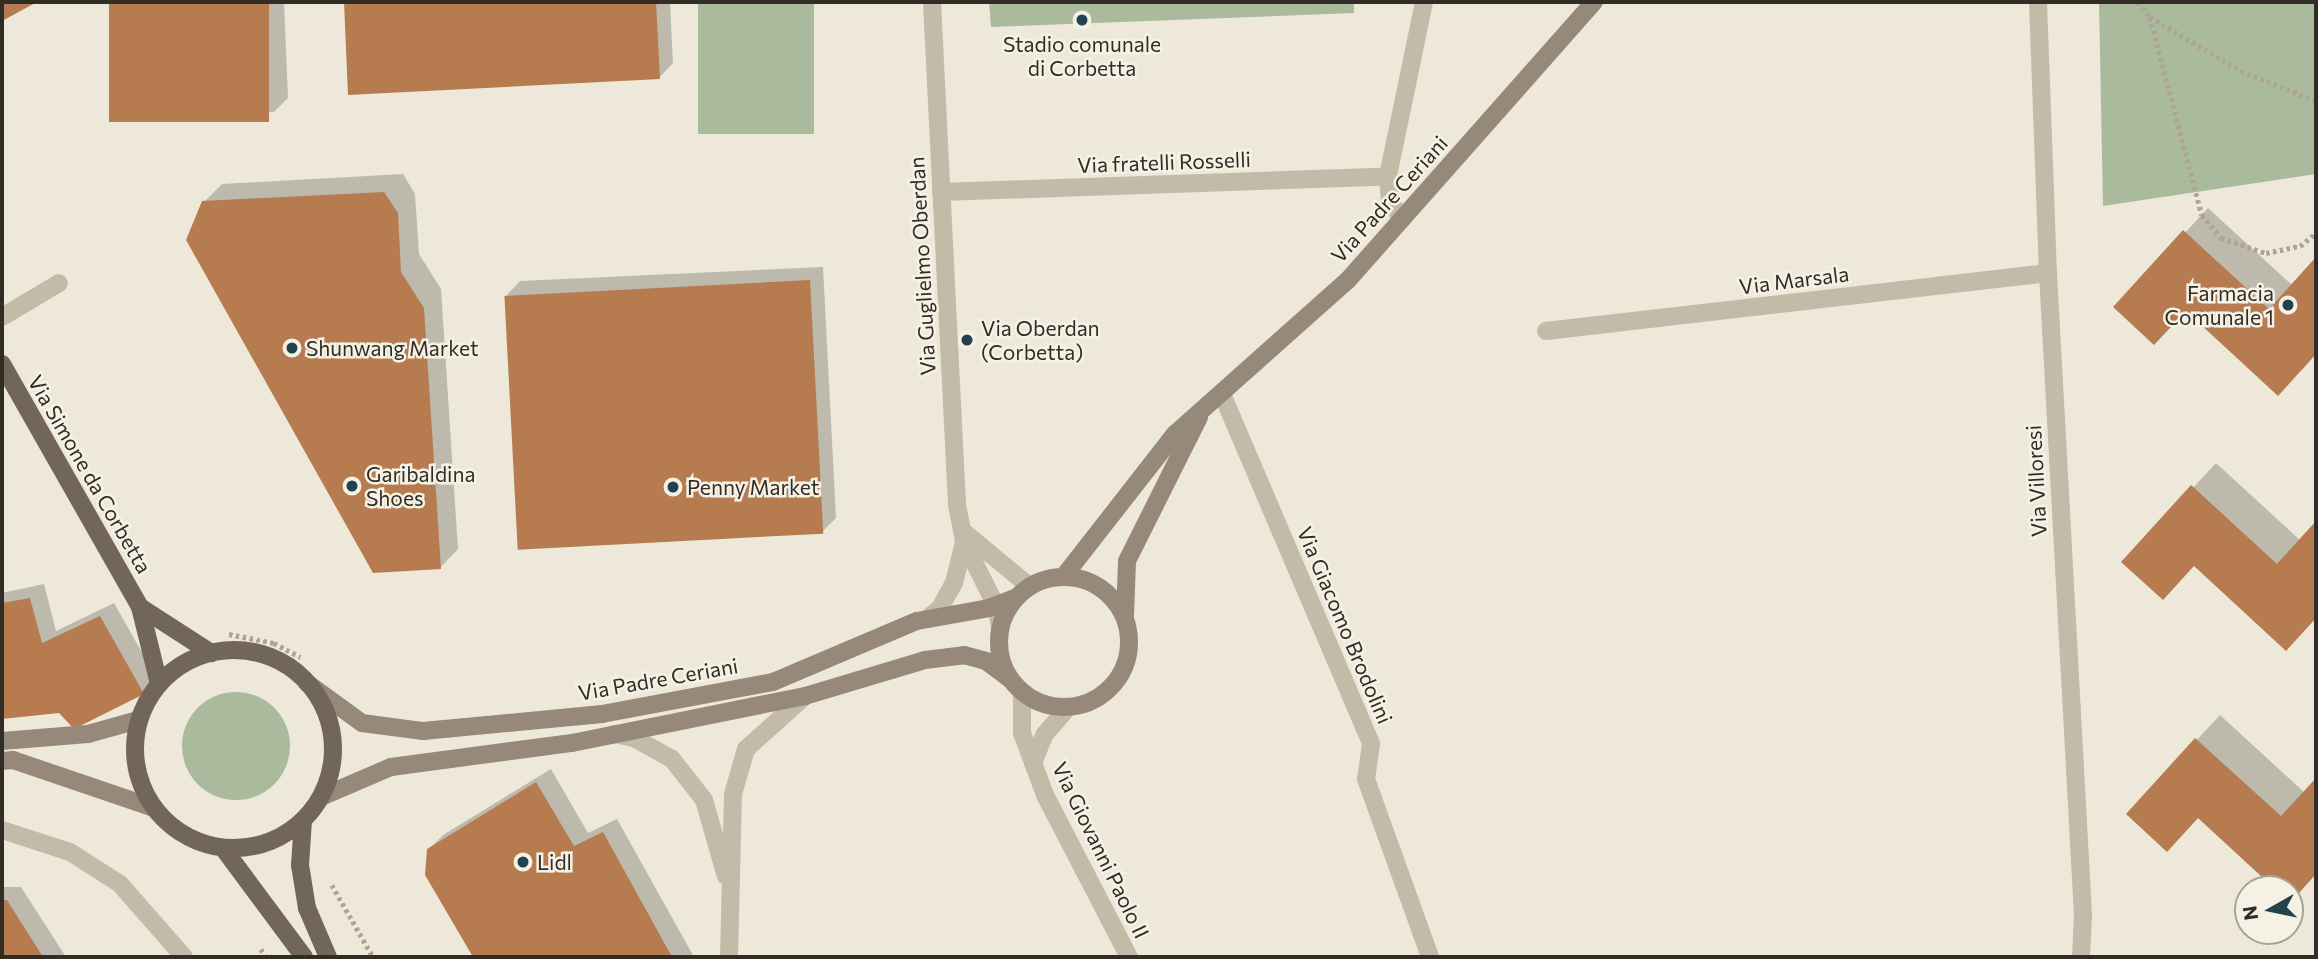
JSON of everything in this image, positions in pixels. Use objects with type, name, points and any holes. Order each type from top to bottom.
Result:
[{"type":"main road","name":"Via Simone da Corbetta","points":[[2,364],[140,607],[159,684]]},
{"type":"main road","name":"Via Simone da Corbetta","points":[[140,607],[211,653]]},
{"type":"main road","points":[[232,650],[263,655],[307,683],[321,703],[333,750],[321,797],[303,820],[266,844],[223,848],[197,842],[173,828],[154,808],[140,781],[134,751],[138,720],[159,684],[174,670],[211,653],[232,650]]},
{"type":"main road","points":[[303,820],[300,865],[307,908],[328,957]]},
{"type":"main road","points":[[223,848],[304,957]]},
{"type":"street","name":"Via Guglielmo Oberdan","points":[[927,618],[940,608],[954,583],[962,535],[932,2]]},
{"type":"street","points":[[1402,219],[1390,201],[1388,176],[1424,2]]},
{"type":"street","name":"Via Padre Ceriani","points":[[1064,576],[1167,442],[1348,279],[1594,2]]},
{"type":"street","name":"Via Villoresi","points":[[2038,2],[2048,273],[2083,915],[2081,957]]},
{"type":"street","name":"Via fratelli Rosselli","points":[[941,192],[1388,176]]},
{"type":"street","name":"Via Marsala","points":[[1546,331],[2048,273]]},
{"type":"street","points":[[2,317],[59,283]]},
{"type":"street","name":"Via Giacomo Brodolini","points":[[1222,394],[1371,744],[1366,779],[1430,957]]},
{"type":"street","name":"Via Padre Ceriani","points":[[1125,616],[1127,561],[1202,411]]},
{"type":"street","name":"Via Guglielmo Oberdan","points":[[962,535],[996,606],[1000,627]]},
{"type":"street","points":[[962,535],[1029,586]]},
{"type":"street","points":[[1064,576],[1100,586],[1125,616],[1130,643],[1122,674],[1101,697],[1068,708],[1036,701],[1016,686],[1000,655],[1000,627],[1015,598],[1029,586],[1064,576]]},
{"type":"street","name":"Via Padre Ceriani","points":[[307,683],[362,723],[423,731],[602,714],[773,682],[927,618],[996,606],[1015,598]]},
{"type":"street","name":"Via Padre Ceriani","points":[[321,797],[391,767],[614,734],[805,696],[925,660],[964,654],[986,661],[1016,686]]},
{"type":"street","name":"Via Giovanni Paolo II","points":[[1016,686],[1022,733],[1045,795],[1129,957]]},
{"type":"street","points":[[729,957],[733,794],[746,749],[805,696]]},
{"type":"street","name":"Via Giovanni Paolo II","points":[[1033,763],[1045,734],[1068,708]]},
{"type":"street","points":[[2,741],[88,734],[138,720]]},
{"type":"street","points":[[614,734],[634,738],[672,759],[704,800],[730,893]]},
{"type":"street","points":[[2,761],[13,760],[154,808]]},
{"type":"street","points":[[2,830],[70,852],[120,884],[184,957]]},
{"type":"path","points":[[2138,2],[2150,17],[2241,71],[2316,102]]},
{"type":"path","points":[[2150,17],[2202,215],[2221,238],[2266,253],[2300,246],[2316,233]]},
{"type":"path","points":[[189,639],[219,633],[244,635],[274,643],[307,663]]},
{"type":"path","points":[[330,881],[373,957]]},
{"type":"green space","points":[[698,2],[814,2],[814,134],[698,134]]},
{"type":"green space","name":"Stadio comunale di Corbetta","points":[[989,2],[1354,2],[1354,13],[991,27]]},
{"type":"green space","points":[[2099,2],[2316,2],[2316,174],[2103,206]]},
{"type":"green space","points":[[236,692],[257,696],[274,708],[286,725],[290,746],[286,767],[274,784],[257,796],[236,800],[215,796],[198,784],[186,767],[182,746],[186,725],[198,708],[215,696]]},
{"type":"building","points":[[2,2],[37,2],[2,21]]},
{"type":"building","points":[[109,2],[269,2],[269,122],[109,122]]},
{"type":"building","points":[[344,2],[656,2],[660,79],[348,95]]},
{"type":"building","points":[[384,192],[398,213],[401,272],[424,308],[441,569],[373,573],[186,240],[202,201]]},
{"type":"building","points":[[2183,230],[2269,309],[2316,257],[2316,354],[2278,396],[2186,311],[2154,345],[2113,307]]},
{"type":"building","points":[[810,280],[823,534],[518,550],[504,296]]},
{"type":"building","points":[[2191,485],[2277,564],[2316,521],[2316,618],[2286,651],[2194,566],[2163,600],[2121,562]]},
{"type":"building","points":[[30,598],[42,643],[100,616],[144,694],[74,729],[59,713],[2,719],[2,603]]},
{"type":"building","points":[[2195,738],[2281,816],[2316,778],[2316,874],[2304,887],[2304,875],[2260,875],[2198,818],[2167,852],[2126,814]]},
{"type":"building","name":"Lidl","points":[[536,782],[574,846],[603,832],[672,957],[473,957],[425,875],[427,849]]},
{"type":"building","points":[[2,900],[7,900],[43,957],[2,957]]},
{"type":"place","name":"Stadio comunale di Corbetta","points":[[1082,20]]},
{"type":"place","name":"Farmacia Comunale 1","points":[[2288,305]]},
{"type":"place","name":"Via Oberdan (Corbetta)","points":[[967,340]]},
{"type":"place","name":"Shunwang Market","points":[[292,348]]},
{"type":"place","name":"Garibaldina Shoes","points":[[352,486]]},
{"type":"place","name":"Penny Market","points":[[673,487]]},
{"type":"place","name":"Lidl","points":[[523,862]]}]
